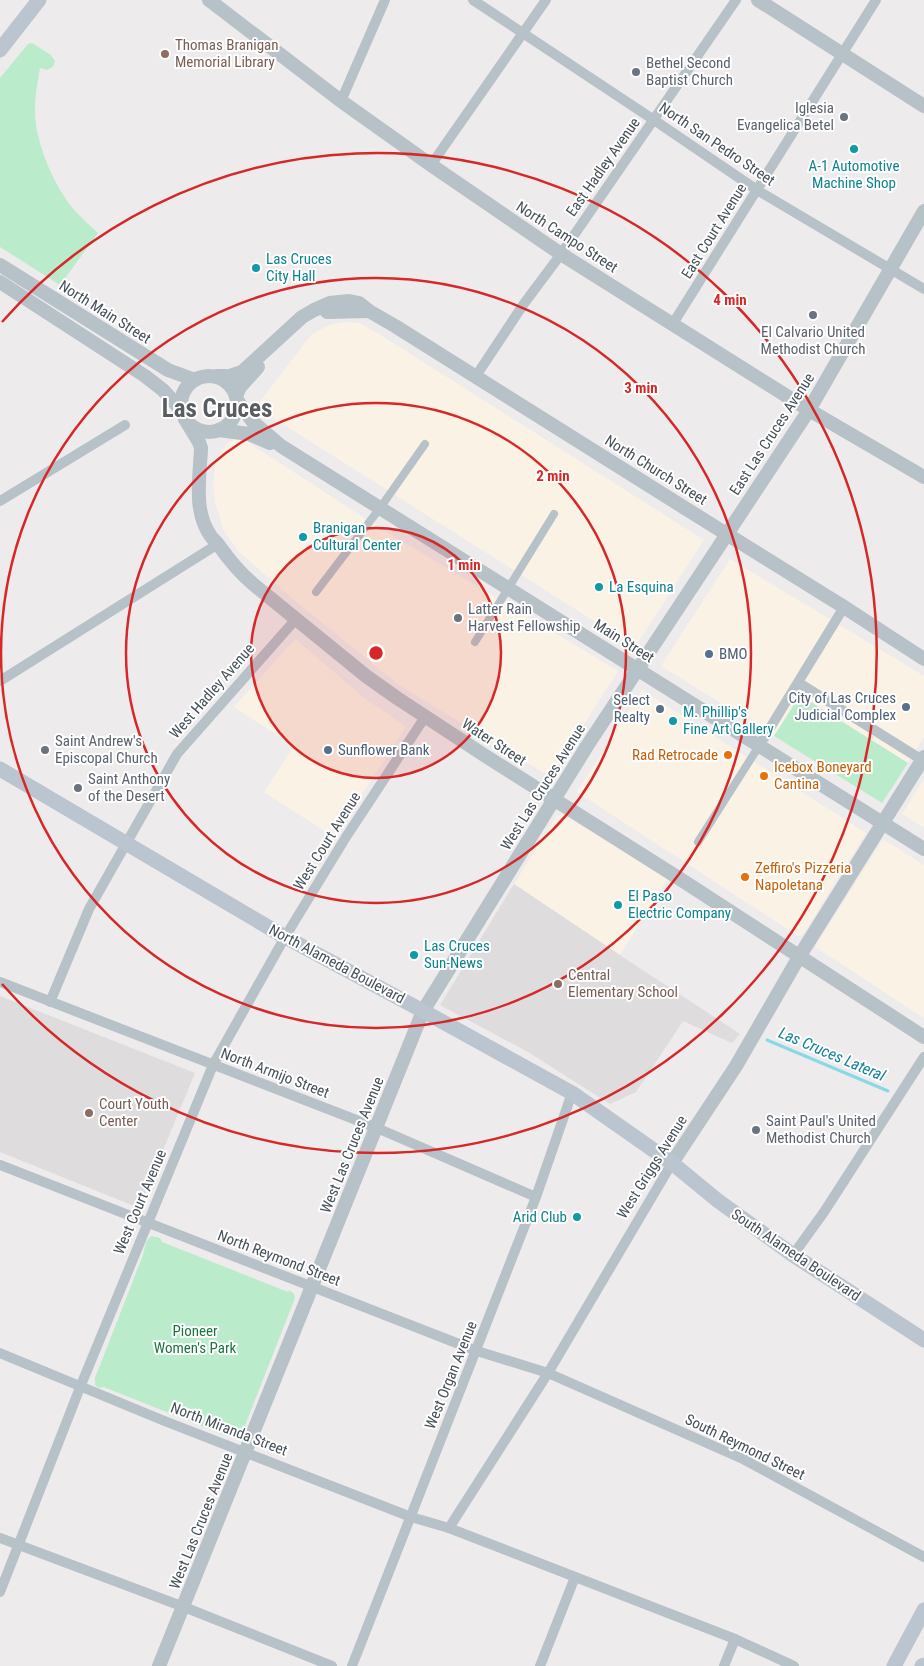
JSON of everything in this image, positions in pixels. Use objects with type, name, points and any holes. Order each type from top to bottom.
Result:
[{"type":"main road","points":[[0,50],[39,0]]},
{"type":"main road","name":"North Alameda Boulevard","points":[[0,769],[285,937],[423,1010],[572,1093],[672,1163]]},
{"type":"main road","name":"South Alameda Boulevard","points":[[672,1163],[717,1200],[793,1256],[924,1340]]},
{"type":"main road","points":[[894,1666],[924,1610]]},
{"type":"street","points":[[341,101],[385,0]]},
{"type":"street","name":"North San Pedro Street","points":[[473,0],[757,190],[924,290]]},
{"type":"street","points":[[431,165],[546,0]]},
{"type":"street","name":"East Hadley Avenue","points":[[476,376],[523,305],[561,254],[736,0]]},
{"type":"street","points":[[758,0],[924,106]]},
{"type":"street","name":"East Court Avenue","points":[[672,325],[876,0]]},
{"type":"street","name":"North Campo Street","points":[[212,1],[341,101],[561,254],[809,410],[923,474]]},
{"type":"street","name":"East Las Cruces Avenue","points":[[638,669],[809,410],[889,268],[924,211]]},
{"type":"street","name":"North Main Street","points":[[0,265],[168,370],[195,380]]},
{"type":"street","name":"North Main Street","points":[[0,282],[145,376],[163,390],[183,415]]},
{"type":"street","name":"North Church Street","points":[[217,376],[230,376],[242,372],[285,331],[314,310],[330,303],[349,301],[358,304],[476,376],[924,659]]},
{"type":"street","name":"North Church Street","points":[[236,398],[240,387],[256,369],[309,321],[329,311],[369,311]]},
{"type":"street","points":[[217,376],[228,383],[236,398],[237,407],[235,415],[230,422],[217,431],[198,430],[191,426],[183,415],[181,402],[183,393],[195,380],[203,377],[217,376]]},
{"type":"street","name":"Main Street","points":[[236,398],[253,422],[280,446],[924,849]]},
{"type":"street","name":"Water Street","points":[[183,415],[201,448],[199,492],[202,517],[210,536],[237,570],[366,676],[426,717],[924,1037]]},
{"type":"street","points":[[0,501],[125,425]]},
{"type":"street","name":"Water Street","points":[[217,431],[208,448],[205,488],[209,518],[218,535],[218,544]]},
{"type":"street","name":"Main Street","points":[[217,431],[249,434],[280,446]]},
{"type":"street","points":[[316,592],[380,508],[425,444]]},
{"type":"street","points":[[475,642],[554,514]]},
{"type":"street","points":[[0,681],[218,544]]},
{"type":"street","points":[[698,842],[844,607]]},
{"type":"street","name":"West Hadley Avenue","points":[[50,1002],[89,909],[177,754],[296,618]]},
{"type":"street","name":"West Las Cruces Avenue","points":[[160,1666],[423,1010],[554,799],[638,669]]},
{"type":"street","points":[[798,683],[923,759]]},
{"type":"street","name":"West Court Avenue","points":[[0,1592],[81,1385],[214,1065],[285,937],[346,837],[426,717]]},
{"type":"street","name":"West Griggs Avenue","points":[[449,1528],[548,1373],[672,1163],[736,1066],[799,957],[923,759]]},
{"type":"street","name":"North Armijo Street","points":[[0,982],[377,1128],[536,1197]]},
{"type":"street","points":[[793,1256],[824,1212],[924,1058]]},
{"type":"street","name":"West Organ Avenue","points":[[352,1666],[477,1351],[536,1197],[572,1093]]},
{"type":"street","name":"North Reymond Street","points":[[0,1165],[147,1224],[477,1351],[548,1373]]},
{"type":"street","name":"North Miranda Street","points":[[0,1353],[162,1420],[411,1516],[449,1528],[735,1639],[794,1666]]},
{"type":"street","name":"South Reymond Street","points":[[548,1373],[743,1459],[924,1557]]},
{"type":"street","points":[[0,1538],[184,1607],[332,1666]]},
{"type":"street","points":[[540,1666],[575,1577]]},
{"type":"street","points":[[724,1666],[735,1639]]},
{"type":"shaded area","points":[[345,322],[359,323],[382,336],[704,540],[635,647],[256,407],[311,335],[329,325]]},
{"type":"shaded area","points":[[240,437],[375,525],[618,671],[550,777],[399,685],[294,600],[238,551],[224,531],[215,502],[213,485],[215,464],[219,454],[231,441]]},
{"type":"shaded area","points":[[730,559],[924,676],[924,737],[882,803],[661,666]]},
{"type":"shaded area","points":[[295,639],[363,697],[406,727],[334,837],[264,792],[294,746],[234,707]]},
{"type":"shaded area","points":[[642,690],[866,833],[803,934],[799,936],[795,934],[577,792]]},
{"type":"shaded area","points":[[924,779],[924,828],[902,814]]},
{"type":"shaded area","points":[[564,815],[668,878],[620,955],[514,884],[557,816]]},
{"type":"shaded area","points":[[883,839],[924,865],[924,1018],[815,947]]},
{"type":"shaded area","name":"Central Elementary School","points":[[514,884],[740,1034],[732,1043],[683,1021],[636,1092],[610,1104],[528,1052],[440,1005]]},
{"type":"shaded area","name":"Court Youth Center","points":[[0,996],[195,1073],[139,1208],[0,1152]]},
{"type":"green space","points":[[32,43],[51,55],[55,61],[53,67],[47,70],[40,68],[36,96],[36,125],[46,160],[50,171],[69,203],[98,233],[60,285],[0,247],[0,78],[28,44]]},
{"type":"green space","points":[[803,697],[908,763],[882,803],[774,736],[795,703]]},
{"type":"green space","name":"Pioneer Women's Park","points":[[151,1236],[160,1238],[162,1242],[288,1292],[289,1290],[294,1294],[295,1298],[244,1428],[236,1436],[229,1437],[95,1385],[95,1378],[143,1255],[146,1242]]},
{"type":"waterway","name":"Las Cruces Lateral","points":[[767,1040],[888,1091]]},
{"type":"place","name":"Thomas Branigan Memorial Library","points":[[165,54]]},
{"type":"place","name":"Bethel Second Baptist Church","points":[[636,72]]},
{"type":"place","name":"Iglesia Evangelica Betel","points":[[844,117]]},
{"type":"place","name":"A-1 Automotive Machine Shop","points":[[854,149]]},
{"type":"place","name":"Las Cruces City Hall","points":[[256,268]]},
{"type":"place","name":"El Calvario United Methodist Church","points":[[813,315]]},
{"type":"place","name":"Branigan Cultural Center","points":[[303,537]]},
{"type":"place","name":"La Esquina","points":[[599,587]]},
{"type":"place","name":"Latter Rain Harvest Fellowship","points":[[458,618]]},
{"type":"place","name":"BMO","points":[[709,654]]},
{"type":"place","name":"City of Las Cruces Judicial Complex","points":[[906,707]]},
{"type":"place","name":"Select Realty","points":[[660,709]]},
{"type":"place","name":"M. Phillip's Fine Art Gallery","points":[[673,721]]},
{"type":"place","name":"Saint Andrew's Episcopal Church","points":[[45,750]]},
{"type":"place","name":"Sunflower Bank","points":[[328,750]]},
{"type":"place","name":"Rad Retrocade","points":[[728,755]]},
{"type":"place","name":"Icebox Boneyard Cantina","points":[[764,776]]},
{"type":"place","name":"Saint Anthony of the Desert","points":[[78,788]]},
{"type":"place","name":"Zeffiro's Pizzeria Napoletana","points":[[745,877]]},
{"type":"place","name":"El Paso Electric Company","points":[[618,905]]},
{"type":"place","name":"Las Cruces Sun-News","points":[[414,955]]},
{"type":"place","name":"Central Elementary School","points":[[558,984]]},
{"type":"place","name":"Court Youth Center","points":[[89,1113]]},
{"type":"place","name":"Saint Paul's United Methodist Church","points":[[756,1130]]},
{"type":"place","name":"Arid Club","points":[[577,1217]]},
{"type":"district","name":"Las Cruces","points":[[217,408]]}]
